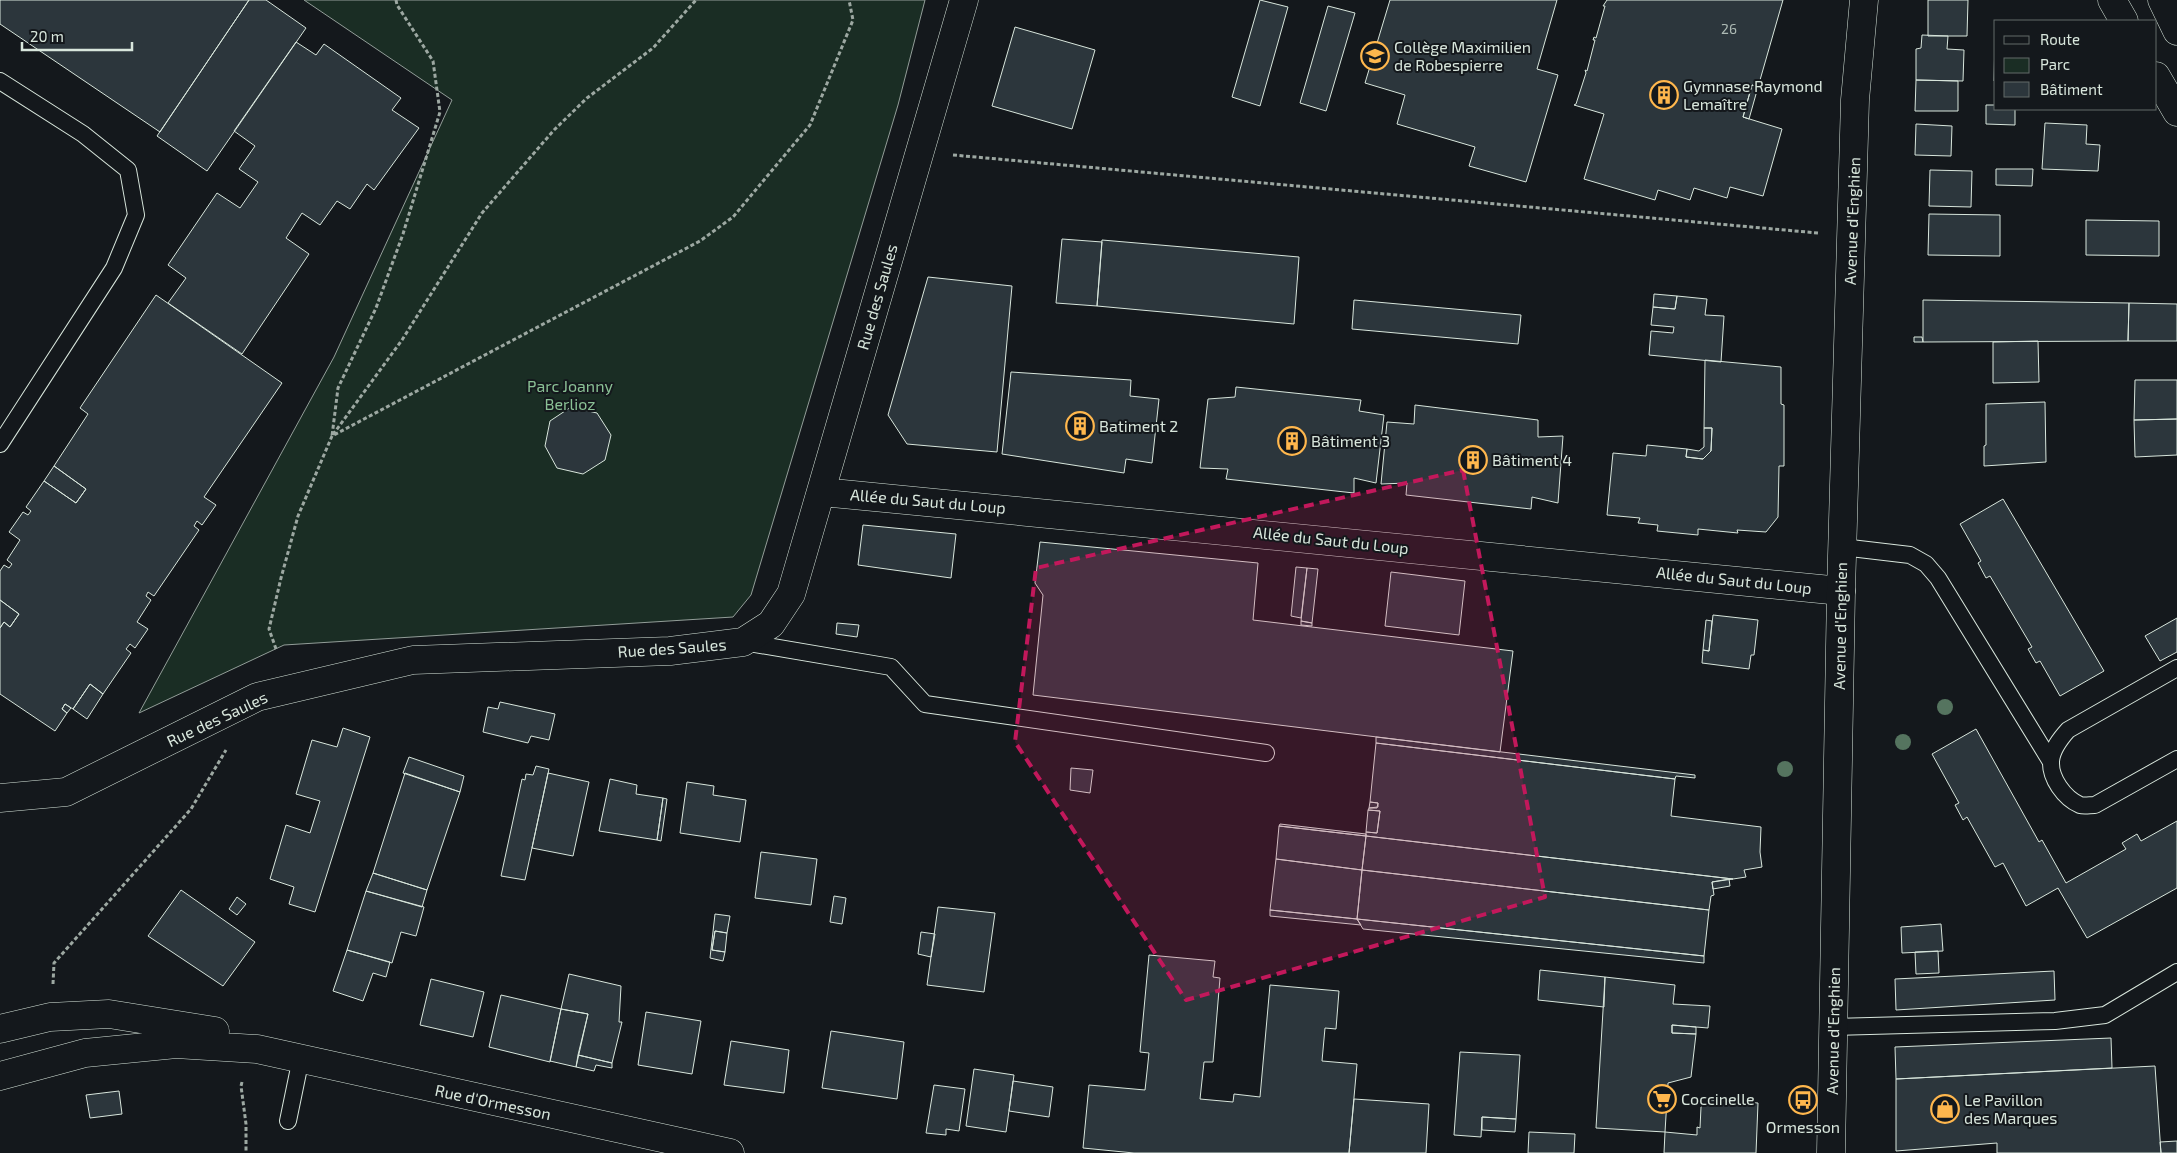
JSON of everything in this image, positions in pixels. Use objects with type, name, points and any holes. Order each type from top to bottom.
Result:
[{"type":"street","name":"Rue des Saules","points":[[0,798],[66,792],[258,697],[413,660],[670,651],[743,642],[771,624],[791,594],[964,0]]},
{"type":"street","name":"Avenue d'Enghien","points":[[1846,0],[1855,100]]},
{"type":"street","name":"Avenue d'Enghien","points":[[1831,1153],[1840,591],[1855,100],[1864,0]]},
{"type":"street","points":[[2112,0],[2123,20]]},
{"type":"street","points":[[2162,0],[2177,31]]},
{"type":"street","points":[[2157,78],[2177,112]]},
{"type":"street","name":"Allée du Saut du Loup","points":[[822,492],[1840,591]]},
{"type":"street","name":"Rue d'Ormesson","points":[[0,1029],[50,1017],[109,1014],[233,1033],[257,1049]]},
{"type":"street","name":"Rue d'Ormesson","points":[[0,1076],[85,1053],[176,1044],[257,1049],[380,1078],[730,1153]]},
{"type":"lane","points":[[0,81],[83,134],[128,170],[136,215],[114,268],[0,444]]},
{"type":"lane","points":[[1842,547],[1910,555],[1926,564],[1938,578],[2051,762],[2054,777],[2067,797],[2081,805],[2095,806],[2177,759]]},
{"type":"lane","points":[[743,642],[891,667],[924,704],[1266,753]]},
{"type":"lane","points":[[2051,762],[2059,740],[2068,730],[2177,668]]},
{"type":"lane","points":[[1833,1027],[2055,1021],[2105,1015],[2177,972]]},
{"type":"lane","points":[[288,1121],[301,1058]]},
{"type":"path","points":[[332,436],[338,388],[379,299],[403,234],[440,112],[433,61],[397,5],[396,0]]},
{"type":"path","points":[[276,649],[269,629],[281,578],[298,516],[332,436],[402,340],[482,213],[554,130],[587,98],[653,48],[696,0]]},
{"type":"path","points":[[332,436],[700,241],[734,217],[810,125],[853,20],[849,0]]},
{"type":"path","points":[[919,152],[1817,233],[1851,233]]},
{"type":"path","points":[[50,1017],[54,963],[191,809],[229,745]]},
{"type":"path","points":[[246,1153],[246,1124],[241,1086],[257,1049]]},
{"type":"highlighted area","points":[[1463,470],[1545,897],[1186,1000],[1015,742],[1036,568]]},
{"type":"green space","name":"Parc Joanny Berlioz","points":[[304,0],[925,0],[898,105],[751,595],[733,617],[284,645],[139,713],[334,357],[452,100]]},
{"type":"building","points":[[0,0],[249,0],[160,132],[0,24]]},
{"type":"building","points":[[249,0],[266,0],[306,28],[207,171],[157,136]]},
{"type":"building","points":[[1260,0],[1288,7],[1260,106],[1232,97]]},
{"type":"building","points":[[1390,0],[1557,0],[1537,69],[1558,75],[1526,182],[1469,166],[1475,147],[1397,124],[1405,95],[1365,83]]},
{"type":"building","name":"Gymnase Raymond Lemaître","points":[[1607,0],[1783,0],[1758,87],[1752,85],[1743,117],[1782,129],[1763,196],[1730,187],[1727,198],[1694,188],[1690,200],[1658,190],[1655,200],[1584,179],[1604,114],[1574,105],[1576,104],[1586,73],[1585,70],[1587,71],[1595,40],[1593,40],[1594,37],[1596,38],[1605,6],[1603,6]]},
{"type":"building","points":[[1928,0],[1968,0],[1967,36],[1928,36]]},
{"type":"building","points":[[1328,6],[1355,13],[1326,111],[1300,103]]},
{"type":"building","points":[[1015,27],[1095,50],[1072,129],[992,106]]},
{"type":"building","points":[[1922,35],[1948,36],[1947,49],[1964,50],[1963,81],[1916,80],[1916,49],[1921,48]]},
{"type":"building","points":[[296,42],[316,55],[324,44],[401,98],[392,110],[419,128],[374,190],[367,184],[350,209],[337,201],[320,225],[302,213],[286,238],[309,254],[242,354],[168,303],[186,278],[168,265],[217,193],[240,208],[258,182],[239,169],[255,146],[234,131]]},
{"type":"building","points":[[1916,80],[1958,81],[1958,111],[1915,111]]},
{"type":"building","points":[[1752,85],[1758,87],[1749,119],[1743,117]]},
{"type":"building","points":[[1986,105],[1994,105],[1994,110],[2015,110],[2015,125],[1986,124]]},
{"type":"building","points":[[2045,123],[2087,125],[2086,144],[2100,145],[2098,171],[2042,169]]},
{"type":"building","points":[[1916,124],[1952,126],[1951,156],[1915,155]]},
{"type":"building","points":[[1996,169],[2033,169],[2032,186],[1996,185]]},
{"type":"building","points":[[1930,170],[1972,171],[1971,207],[1929,206]]},
{"type":"building","points":[[1929,214],[2000,215],[2000,256],[1928,255]]},
{"type":"building","points":[[2086,220],[2159,221],[2159,256],[2086,255]]},
{"type":"building","points":[[1062,239],[1102,242],[1097,306],[1056,303]]},
{"type":"building","points":[[1102,240],[1299,257],[1294,324],[1097,306]]},
{"type":"building","points":[[928,277],[1012,286],[997,452],[907,444],[888,415]]},
{"type":"building","points":[[1654,294],[1677,296],[1675,309],[1653,307]]},
{"type":"building","points":[[156,295],[282,383],[204,497],[216,505],[202,525],[197,521],[194,526],[199,530],[154,596],[148,592],[146,596],[151,600],[137,622],[148,629],[135,648],[130,644],[126,649],[131,653],[103,694],[90,684],[73,709],[65,704],[62,709],[67,713],[55,731],[0,694],[0,628],[4,622],[10,627],[19,614],[0,600],[0,571],[4,565],[9,568],[12,564],[7,560],[20,540],[9,532],[23,512],[28,515],[31,511],[26,507],[44,481],[76,503],[86,489],[54,466],[88,414],[80,408]]},
{"type":"building","points":[[1677,296],[1707,299],[1705,315],[1724,316],[1721,362],[1649,355],[1651,331],[1673,333],[1674,327],[1651,325],[1653,307],[1675,309]]},
{"type":"building","points":[[1354,300],[1521,315],[1518,344],[1352,329]]},
{"type":"building","points":[[1923,300],[2129,303],[2128,341],[1923,342]]},
{"type":"building","points":[[2129,303],[2177,304],[2177,341],[2128,341]]},
{"type":"building","points":[[1914,337],[1922,337],[1923,342],[1914,342]]},
{"type":"building","points":[[2038,341],[2039,382],[1993,383],[1993,342]]},
{"type":"building","points":[[1705,360],[1781,367],[1781,404],[1784,405],[1784,466],[1779,466],[1778,517],[1766,532],[1737,530],[1738,533],[1698,529],[1698,535],[1657,531],[1658,525],[1638,523],[1640,518],[1607,515],[1613,453],[1646,456],[1647,445],[1687,449],[1686,457],[1703,459],[1711,451],[1712,428],[1704,428]]},
{"type":"building","name":"Batiment 2","points":[[1011,372],[1131,380],[1130,396],[1159,399],[1152,463],[1126,459],[1124,473],[1002,454]]},
{"type":"building","points":[[2135,380],[2177,380],[2177,419],[2134,420]]},
{"type":"building","name":"Bâtiment 3","points":[[1236,387],[1361,400],[1359,411],[1384,415],[1376,483],[1354,478],[1354,493],[1226,479],[1228,469],[1200,468],[1208,399],[1235,397]]},
{"type":"building","points":[[2045,402],[2046,462],[1984,466],[1986,404]]},
{"type":"building","name":"Bâtiment 4","points":[[1415,405],[1538,420],[1538,437],[1563,436],[1558,503],[1532,497],[1531,509],[1406,495],[1407,483],[1381,484],[1387,422],[1414,424]]},
{"type":"building","points":[[571,407],[597,413],[611,435],[605,460],[583,474],[557,468],[545,446],[550,421]]},
{"type":"building","points":[[2177,419],[2177,455],[2135,457],[2134,420]]},
{"type":"building","points":[[1704,428],[1712,428],[1711,451],[1703,459],[1686,457],[1687,449],[1699,451],[1704,447]]},
{"type":"building","points":[[54,466],[86,489],[76,503],[44,481]]},
{"type":"building","points":[[2003,499],[2104,671],[2060,696],[2040,661],[2036,663],[2028,649],[2032,647],[1990,576],[1986,578],[1978,563],[1981,561],[1960,524]]},
{"type":"building","points":[[863,525],[956,534],[951,578],[858,565]]},
{"type":"building","points":[[1040,542],[1258,563],[1253,620],[1513,651],[1500,752],[1033,695],[1043,595],[1035,583]]},
{"type":"building","points":[[1296,567],[1307,568],[1301,618],[1291,616]]},
{"type":"building","points":[[1307,568],[1318,569],[1312,623],[1301,621]]},
{"type":"building","points":[[1391,572],[1465,581],[1459,635],[1385,626]]},
{"type":"building","points":[[0,600],[19,614],[10,627],[4,622],[0,628]]},
{"type":"building","points":[[1713,615],[1758,620],[1754,655],[1751,655],[1749,669],[1702,663],[1703,650],[1709,651]]},
{"type":"building","points":[[2177,618],[2177,652],[2160,661],[2145,636]]},
{"type":"building","points":[[1706,620],[1712,621],[1709,651],[1703,650]]},
{"type":"building","points":[[1301,621],[1312,623],[1312,626],[1301,625]]},
{"type":"building","points":[[837,623],[859,625],[857,637],[836,634]]},
{"type":"building","points":[[90,684],[103,694],[87,719],[73,709]]},
{"type":"building","points":[[500,702],[555,714],[549,740],[531,736],[528,743],[483,732],[488,707],[498,709]]},
{"type":"building","points":[[65,704],[71,708],[67,713],[62,709]]},
{"type":"building","points":[[343,728],[370,737],[315,912],[289,904],[294,887],[270,879],[286,825],[310,833],[320,801],[296,794],[312,740],[337,747]]},
{"type":"building","points":[[1976,729],[2039,842],[2042,840],[2066,883],[2126,849],[2122,843],[2137,834],[2141,841],[2177,821],[2177,888],[2087,938],[2058,888],[2026,906],[2003,863],[1995,867],[1967,817],[1963,820],[1955,805],[1959,803],[1932,754]]},
{"type":"building","points":[[1376,737],[1695,775],[1695,778],[1676,776],[1675,779],[1376,743]]},
{"type":"building","points":[[1376,743],[1675,779],[1671,816],[1761,827],[1760,852],[1762,867],[1744,870],[1746,877],[1733,879],[1366,836],[1366,832],[1377,833],[1380,811],[1368,810],[1369,808],[1378,807],[1378,803],[1370,802]]},
{"type":"building","points":[[409,757],[464,776],[460,792],[403,773]]},
{"type":"building","points":[[536,766],[549,769],[525,880],[501,876],[522,779],[525,780],[526,774],[533,775]]},
{"type":"building","points":[[1071,768],[1093,770],[1090,793],[1070,790]]},
{"type":"building","points":[[405,773],[460,792],[427,890],[373,873]]},
{"type":"building","points":[[548,773],[589,782],[573,856],[532,848]]},
{"type":"building","points":[[610,779],[637,785],[636,794],[663,798],[657,840],[599,831]]},
{"type":"building","points":[[687,782],[714,786],[713,795],[746,800],[740,842],[680,833]]},
{"type":"building","points":[[663,798],[667,799],[661,841],[657,840]]},
{"type":"building","points":[[1370,802],[1378,803],[1377,808],[1369,808]]},
{"type":"building","points":[[1368,810],[1380,811],[1377,833],[1366,832]]},
{"type":"building","points":[[1280,824],[1366,834],[1366,836],[1279,826]]},
{"type":"building","points":[[1279,826],[1366,836],[1362,870],[1276,859]]},
{"type":"building","points":[[1366,836],[1733,879],[1712,882],[1714,895],[1711,896],[1709,910],[1362,870]]},
{"type":"building","points":[[761,852],[817,859],[811,905],[755,898]]},
{"type":"building","points":[[1276,859],[1362,870],[1357,919],[1270,910]]},
{"type":"building","points":[[1362,870],[1709,910],[1704,956],[1357,919]]},
{"type":"building","points":[[373,873],[427,890],[422,907],[366,891]]},
{"type":"building","points":[[1729,879],[1730,886],[1713,889],[1712,882]]},
{"type":"building","points":[[181,890],[255,942],[223,986],[148,936]]},
{"type":"building","points":[[366,891],[424,907],[416,936],[401,932],[392,963],[347,950]]},
{"type":"building","points":[[834,896],[846,898],[842,924],[830,922]]},
{"type":"building","points":[[237,897],[246,904],[237,915],[229,909]]},
{"type":"building","points":[[938,907],[995,913],[984,992],[927,985]]},
{"type":"building","points":[[1270,910],[1357,919],[1361,925],[1270,916]]},
{"type":"building","points":[[715,914],[730,916],[727,933],[715,931],[712,950],[725,952],[723,961],[710,958]]},
{"type":"building","points":[[1357,919],[1704,956],[1704,963],[1363,929]]},
{"type":"building","points":[[1941,924],[1943,951],[1902,953],[1901,927]]},
{"type":"building","points":[[715,931],[727,933],[725,952],[712,950]]},
{"type":"building","points":[[921,932],[935,934],[931,957],[918,954]]},
{"type":"building","points":[[347,950],[390,962],[386,977],[373,973],[363,1001],[333,991]]},
{"type":"building","points":[[1938,951],[1939,973],[1916,974],[1915,952]]},
{"type":"building","points":[[1149,955],[1215,961],[1213,977],[1220,978],[1213,1062],[1204,1062],[1200,1099],[1233,1102],[1234,1094],[1260,1097],[1270,985],[1339,991],[1336,1029],[1325,1028],[1322,1061],[1357,1064],[1349,1153],[1134,1153],[1083,1148],[1089,1085],[1145,1090],[1149,1053],[1140,1052]]},
{"type":"building","points":[[1540,970],[1605,977],[1604,1007],[1538,1000]]},
{"type":"building","points":[[2054,971],[2055,1000],[1896,1010],[1895,979]]},
{"type":"building","points":[[569,974],[621,986],[619,1022],[622,1022],[612,1063],[578,1055],[588,1014],[561,1009]]},
{"type":"building","points":[[1605,977],[1675,985],[1673,1004],[1710,1006],[1708,1028],[1672,1025],[1672,1033],[1696,1034],[1691,1077],[1668,1083],[1665,1132],[1596,1128]]},
{"type":"building","points":[[431,979],[484,992],[473,1037],[420,1025]]},
{"type":"building","points":[[501,995],[561,1009],[550,1062],[489,1047]]},
{"type":"building","points":[[561,1009],[588,1014],[576,1067],[550,1061]]},
{"type":"building","points":[[646,1012],[701,1021],[692,1074],[638,1065]]},
{"type":"building","points":[[1672,1025],[1696,1027],[1696,1034],[1672,1033]]},
{"type":"building","points":[[831,1031],[904,1042],[897,1099],[822,1088]]},
{"type":"building","points":[[2111,1038],[2112,1068],[1896,1079],[1895,1047]]},
{"type":"building","points":[[731,1041],[789,1050],[784,1093],[724,1085]]},
{"type":"building","points":[[1460,1052],[1520,1055],[1516,1119],[1482,1117],[1481,1137],[1454,1135]]},
{"type":"building","points":[[578,1055],[612,1063],[612,1068],[596,1065],[594,1071],[576,1067]]},
{"type":"building","points":[[2155,1066],[2161,1153],[1997,1153],[1997,1143],[1896,1151],[1896,1079]]},
{"type":"building","points":[[974,1069],[1014,1075],[1006,1132],[966,1126]]},
{"type":"building","points":[[1013,1081],[1053,1087],[1049,1117],[1009,1111]]},
{"type":"building","points":[[934,1085],[965,1089],[959,1131],[946,1129],[946,1135],[926,1133]]},
{"type":"building","points":[[119,1091],[122,1114],[90,1118],[86,1095]]},
{"type":"building","points":[[1354,1099],[1429,1104],[1426,1153],[1349,1153]]},
{"type":"building","points":[[1709,1100],[1758,1103],[1756,1153],[1664,1153],[1665,1132],[1697,1135],[1697,1127],[1700,1128],[1701,1107]]},
{"type":"building","points":[[1482,1117],[1516,1119],[1515,1132],[1482,1130]]},
{"type":"building","points":[[1529,1132],[1575,1134],[1574,1153],[1528,1153]]},
{"type":"building","points":[[2177,1141],[2177,1153],[2161,1153],[2160,1142]]},
{"type":"place","name":"Collège Maximilien de Robespierre","points":[[1375,56]]},
{"type":"place","name":"Gymnase Raymond Lemaître","points":[[1664,95]]},
{"type":"place","name":"Batiment 2","points":[[1080,426]]},
{"type":"place","name":"Bâtiment 3","points":[[1292,441]]},
{"type":"place","name":"Bâtiment 4","points":[[1473,460]]},
{"type":"place","name":"Coccinelle","points":[[1662,1099]]},
{"type":"place","name":"Ormesson","points":[[1803,1100]]},
{"type":"place","name":"Le Pavillon des Marques","points":[[1945,1109]]}]
